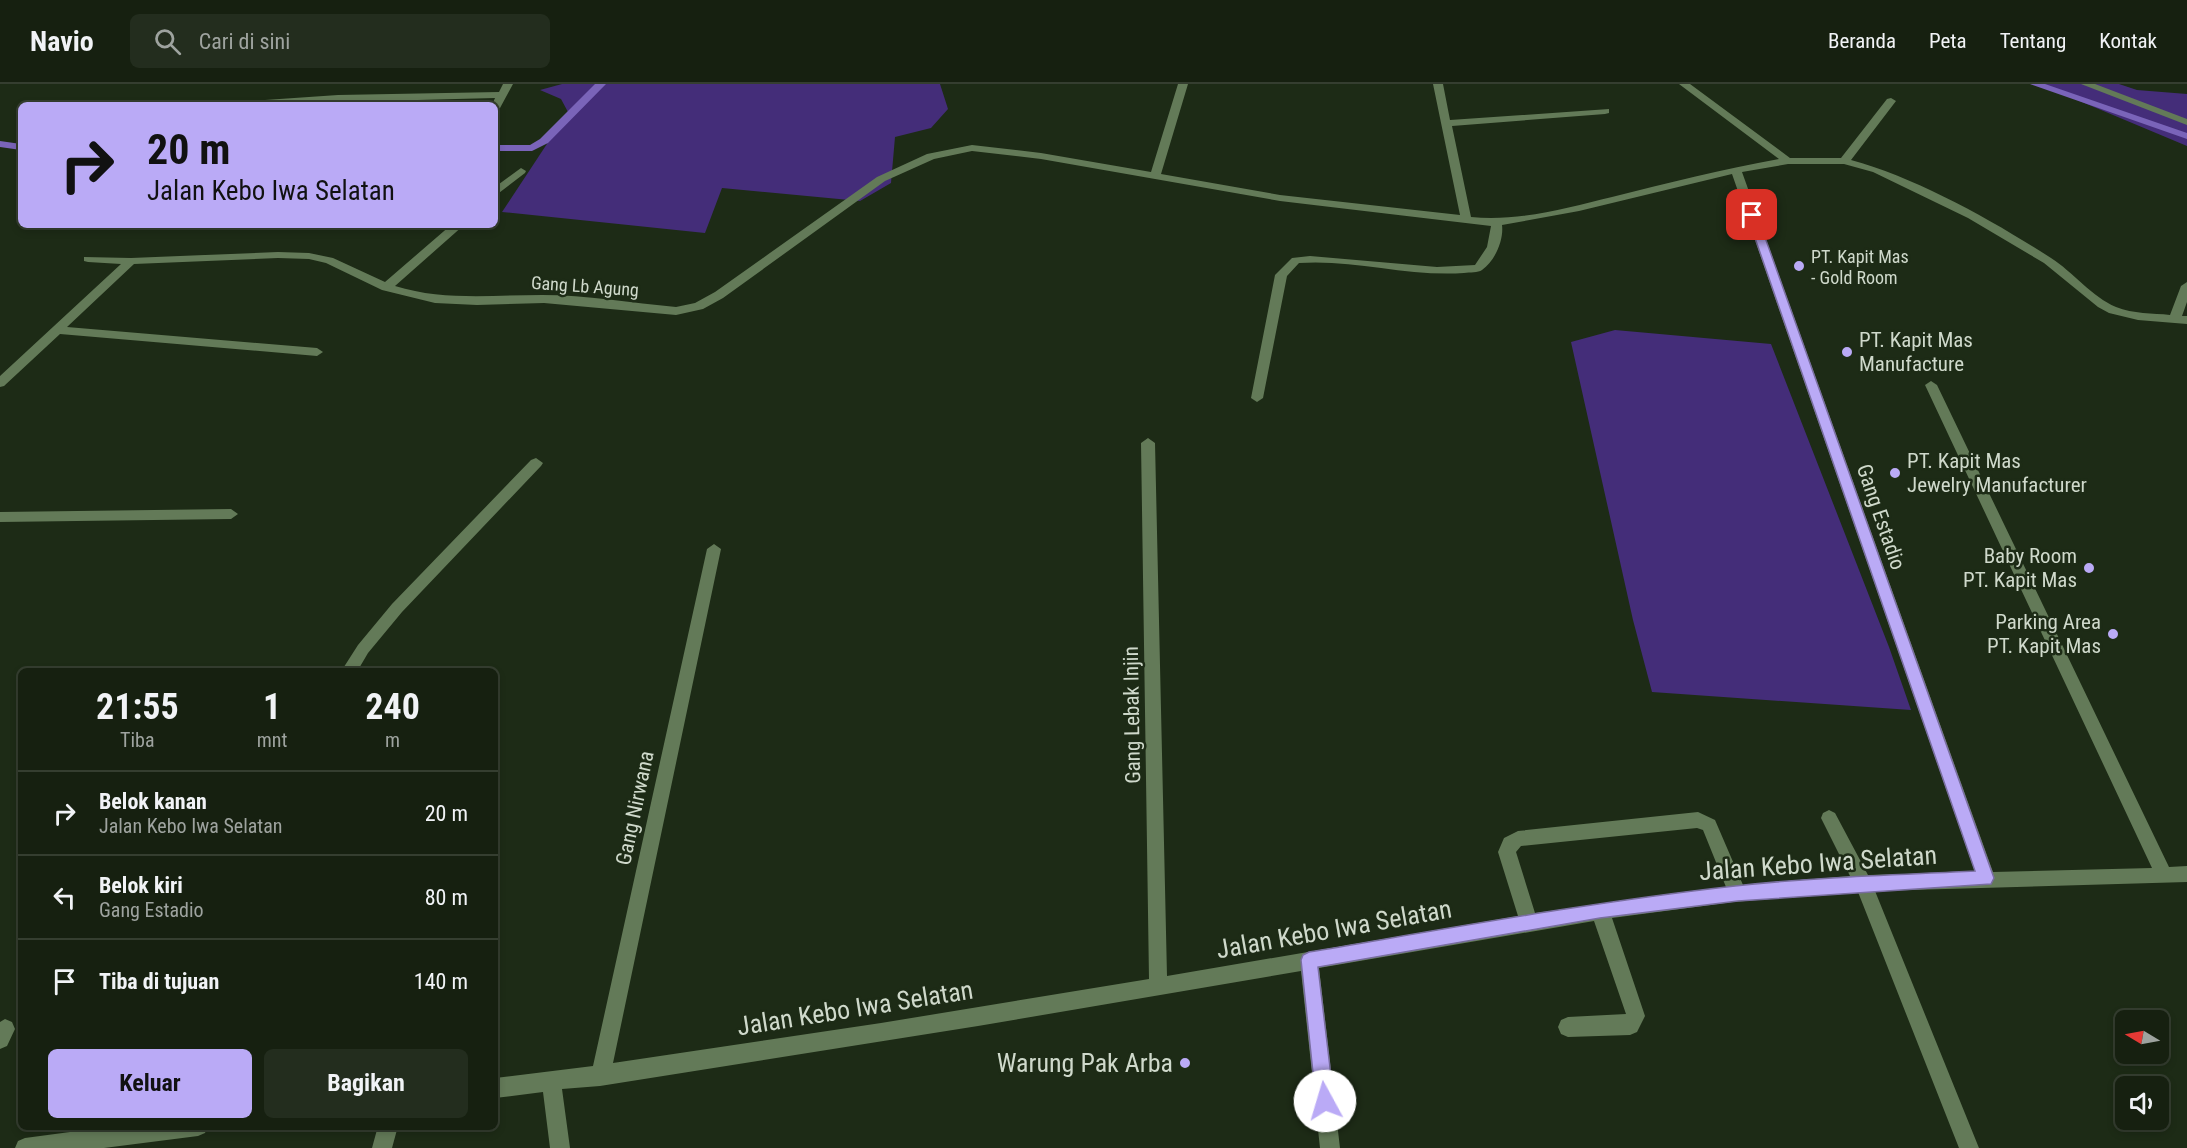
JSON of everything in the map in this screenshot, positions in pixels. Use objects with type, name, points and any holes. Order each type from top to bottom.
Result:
[{"type":"street","points":[[498,102],[508,84]]},
{"type":"street","points":[[1155,177],[1184,84]]},
{"type":"street","points":[[1438,84],[1466,220]]},
{"type":"street","points":[[1684,84],[1788,161]]},
{"type":"street","points":[[2086,84],[2187,122]]},
{"type":"street","points":[[336,102],[502,95]]},
{"type":"street","points":[[1844,161],[1891,101]]},
{"type":"street","points":[[1446,123],[1605,111]]},
{"type":"street","name":"Gang Lb Agung","points":[[88,259],[131,261],[278,255],[309,256],[328,260],[386,287],[435,299],[477,301],[544,299],[676,311],[699,306],[719,295],[860,193],[904,166],[922,159],[972,148],[1041,156],[1280,198],[1496,223],[1580,208],[1736,170],[1788,161],[1844,161],[1877,170],[1972,216],[2048,261],[2102,304],[2113,310],[2138,316],[2181,319]]},
{"type":"street","name":"Gang Estadio","points":[[1736,170],[1986,878]]},
{"type":"street","points":[[498,190],[521,171]]},
{"type":"street","points":[[1257,398],[1281,275],[1296,260],[1310,259],[1437,271],[1478,268],[1486,259],[1498,234],[1496,223]]},
{"type":"street","points":[[386,287],[455,228]]},
{"type":"street","points":[[0,383],[131,261]]},
{"type":"street","points":[[2181,319],[2187,286]]},
{"type":"street","points":[[57,330],[317,352]]},
{"type":"street","points":[[1931,385],[2164,875]]},
{"type":"street","name":"Gang Lebak Injin","points":[[1148,443],[1158,986]]},
{"type":"street","points":[[351,668],[363,649],[397,608],[536,463]]},
{"type":"street","points":[[0,517],[231,514]]},
{"type":"street","name":"Gang Nirwana","points":[[600,1076],[714,549]]},
{"type":"street","points":[[1829,818],[1863,883],[1969,1148]]},
{"type":"street","points":[[1529,922],[1507,852],[1510,844],[1518,839],[1698,820],[1709,825],[1738,893]]},
{"type":"street","name":"Jalan Kebo Iwa Selatan","points":[[498,1088],[600,1076],[1158,986],[1529,922],[1738,893],[1863,883],[2187,874]]},
{"type":"street","points":[[1568,1027],[1630,1025],[1636,1016],[1600,911]]},
{"type":"street","points":[[1309,960],[1330,1148]]},
{"type":"street","points":[[551,1081],[560,1148]]},
{"type":"street","points":[[25,1148],[167,1130]]},
{"type":"street","points":[[382,1148],[387,1130]]},
{"type":"shaded area","points":[[562,84],[940,84],[948,109],[931,128],[895,137],[891,183],[860,201],[722,188],[705,233],[502,212],[568,112],[561,99],[540,90]]},
{"type":"shaded area","points":[[2039,84],[2119,84],[2137,90],[2187,94],[2187,146]]},
{"type":"shaded area","points":[[1615,330],[1771,344],[1889,647],[1911,710],[1652,692],[1633,620],[1571,342]]},
{"type":"waterway","points":[[498,148],[532,148],[544,141],[601,84]]},
{"type":"waterway","points":[[2035,84],[2187,136]]},
{"type":"waterway","points":[[0,144],[18,147]]},
{"type":"place","name":"PT. Kapit Mas - Gold Room","points":[[1799,266]]},
{"type":"place","name":"PT. Kapit Mas Manufacture","points":[[1847,352]]},
{"type":"place","name":"PT. Kapit Mas Jewelry Manufacturer","points":[[1895,473]]},
{"type":"place","name":"Baby Room PT. Kapit Mas","points":[[2089,568]]},
{"type":"place","name":"Parking Area PT. Kapit Mas","points":[[2113,634]]},
{"type":"place","name":"Warung Pak Arba","points":[[1185,1063]]},
{"type":"route","points":[[1325,1101],[1309,960],[1600,911],[1738,893],[1863,883],[1986,878],[1752,215]]}]
